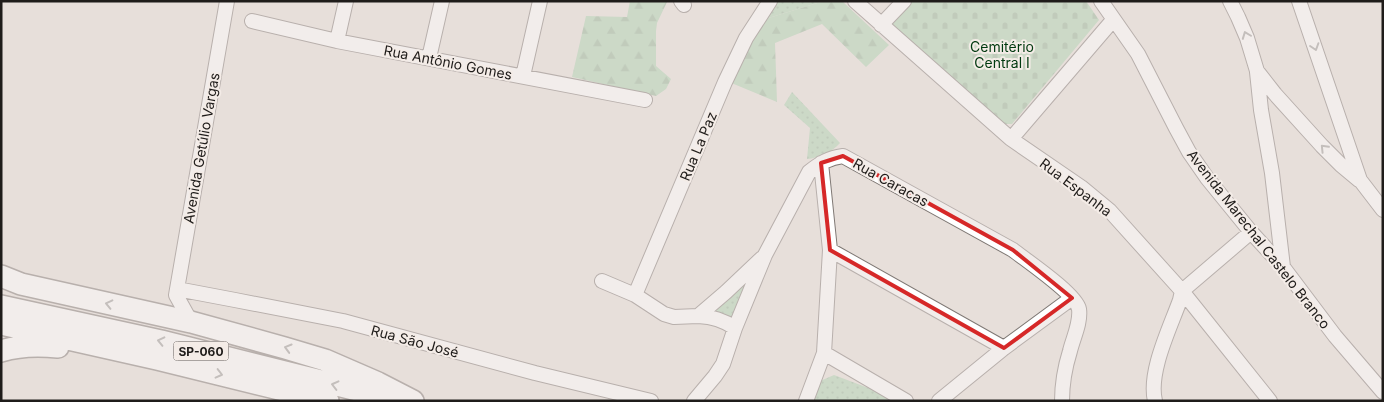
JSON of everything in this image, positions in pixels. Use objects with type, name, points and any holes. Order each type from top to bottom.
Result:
[{"type":"highway","points":[[1,276],[21,284],[191,322],[325,360],[378,383],[413,401]]},
{"type":"highway","name":"SP-060","points":[[1,306],[161,341],[400,401]]},
{"type":"highway","name":"SP-060","points":[[1,324],[157,359],[328,401]]},
{"type":"highway","points":[[1,351],[21,346],[43,345],[157,359]]},
{"type":"street","name":"Avenida Getúlio Vargas","points":[[176,292],[227,1]]},
{"type":"street","points":[[337,41],[346,1]]},
{"type":"street","points":[[429,58],[442,1]]},
{"type":"street","points":[[523,76],[540,1]]},
{"type":"street","name":"Rua La Paz","points":[[635,295],[724,82],[746,38],[770,1]]},
{"type":"street","name":"Rua Espanha","points":[[855,1],[1011,139],[1081,187],[1110,211],[1182,291],[1270,401]]},
{"type":"street","points":[[881,25],[904,1]]},
{"type":"street","name":"Avenida Marechal Castelo Branco","points":[[1101,1],[1138,54],[1189,152],[1207,178],[1283,267],[1335,336],[1383,392]]},
{"type":"street","points":[[1230,1],[1247,38],[1257,71],[1283,267]]},
{"type":"street","points":[[1299,1],[1360,180]]},
{"type":"street","points":[[1011,139],[1113,20]]},
{"type":"street","name":"Rua Antônio Gomes","points":[[252,21],[337,41],[645,100]]},
{"type":"street","points":[[1257,71],[1274,94],[1322,146],[1360,180],[1383,210]]},
{"type":"street","name":"Rua Caracas","points":[[821,163],[833,157],[843,156],[1013,250],[1038,268],[1072,298]]},
{"type":"street","points":[[806,401],[824,353],[830,250],[821,163]]},
{"type":"street","points":[[694,401],[723,364],[735,328],[765,255],[809,172],[821,163]]},
{"type":"street","points":[[1155,401],[1153,382],[1155,367],[1182,291],[1252,232]]},
{"type":"street","points":[[830,250],[1004,348]]},
{"type":"street","points":[[698,316],[765,255]]},
{"type":"street","points":[[602,281],[635,295],[664,314],[674,317],[698,316],[716,318],[735,328]]},
{"type":"street","points":[[156,314],[176,292],[191,322]]},
{"type":"street","name":"Rua São José","points":[[176,292],[235,300],[342,322],[535,373],[651,401]]},
{"type":"street","points":[[939,401],[1004,348],[1072,298],[1079,308],[1078,323],[1064,373],[1062,401]]},
{"type":"street","points":[[824,353],[906,401]]},
{"type":"highlighted area","points":[[843,156],[1013,250],[1072,298],[1004,348],[830,250],[821,163]]},
{"type":"green space","points":[[630,1],[667,2],[657,23],[656,66],[671,79],[666,89],[656,96],[572,77],[586,16],[627,17]]},
{"type":"green space","points":[[773,1],[824,1],[762,20]]},
{"type":"green space","points":[[824,1],[842,1],[889,45],[866,67],[822,24],[775,43],[777,102],[729,82],[762,20]]},
{"type":"green space","name":"Cemitério Central I","points":[[912,1],[1086,1],[1099,20],[1012,124],[1001,124],[891,25]]},
{"type":"green space","points":[[792,92],[840,143],[829,152],[807,159],[810,128],[784,105]]},
{"type":"green space","points":[[755,267],[734,322],[709,312]]},
{"type":"green space","points":[[834,375],[879,392],[892,401],[809,401],[818,382]]}]
